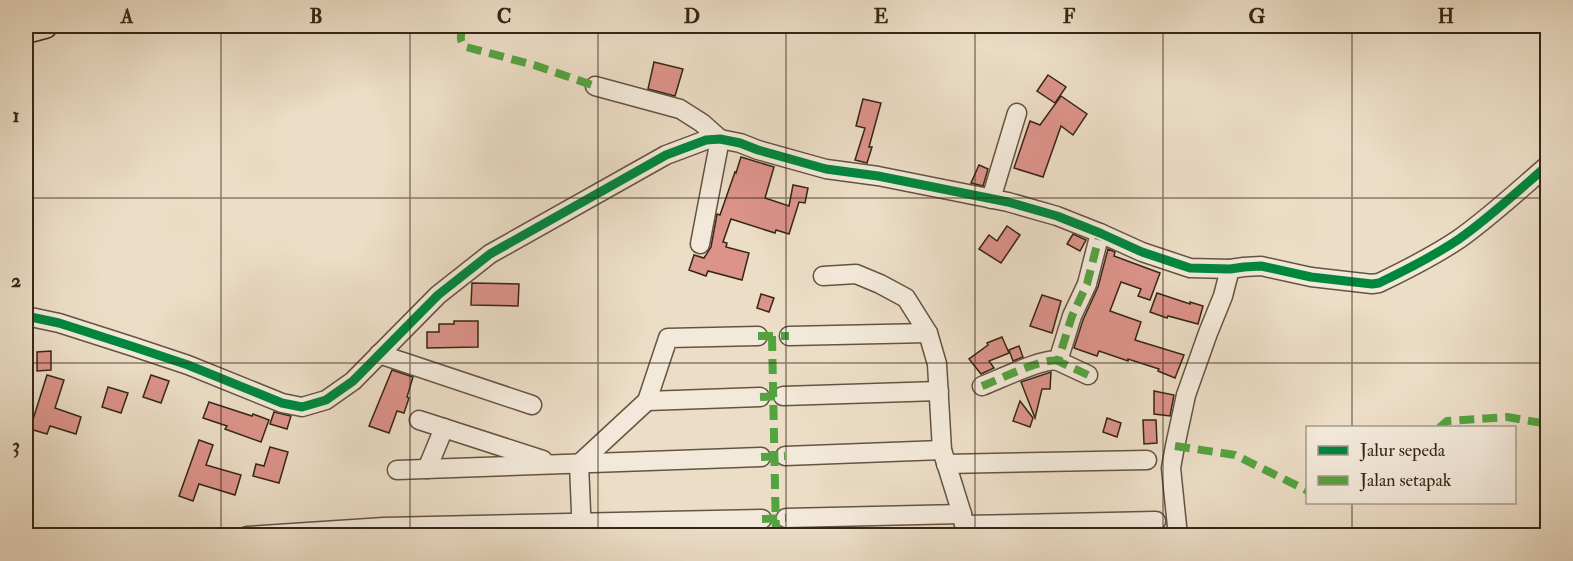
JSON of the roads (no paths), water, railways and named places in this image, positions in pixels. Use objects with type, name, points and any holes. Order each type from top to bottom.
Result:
[{"type":"street","points":[[595,86],[681,109],[720,139]]},
{"type":"street","points":[[991,199],[1017,113]]},
{"type":"street","points":[[700,244],[720,139]]},
{"type":"street","points":[[26,316],[59,323],[134,347],[188,365],[282,403],[302,407],[326,400],[353,381],[438,295],[490,254],[666,154],[706,140],[720,139],[740,143],[826,169],[878,176],[1008,202],[1057,216],[1100,232],[1142,252],[1190,268],[1230,269],[1261,266],[1311,277],[1372,284],[1413,267],[1459,238],[1548,165]]},
{"type":"street","points":[[1058,361],[1072,316],[1087,284],[1100,232]]},
{"type":"street","points":[[1178,536],[1171,468],[1175,446],[1186,395],[1223,296],[1230,269]]},
{"type":"street","points":[[823,276],[856,274],[906,298],[928,333],[937,364],[944,457],[964,525]]},
{"type":"street","points":[[789,336],[928,333]]},
{"type":"street","points":[[582,529],[579,464],[647,400],[668,338],[758,336]]},
{"type":"street","points":[[379,354],[532,405]]},
{"type":"street","points":[[982,386],[1051,360],[1088,375]]},
{"type":"street","points":[[783,396],[939,391]]},
{"type":"street","points":[[647,400],[760,397]]},
{"type":"street","points":[[419,420],[556,464]]},
{"type":"street","points":[[427,469],[444,428]]},
{"type":"street","points":[[785,456],[1147,460]]},
{"type":"street","points":[[397,470],[761,457]]},
{"type":"street","points":[[786,518],[964,525],[1156,521]]},
{"type":"street","points":[[247,536],[384,527],[582,529],[762,519]]}]
